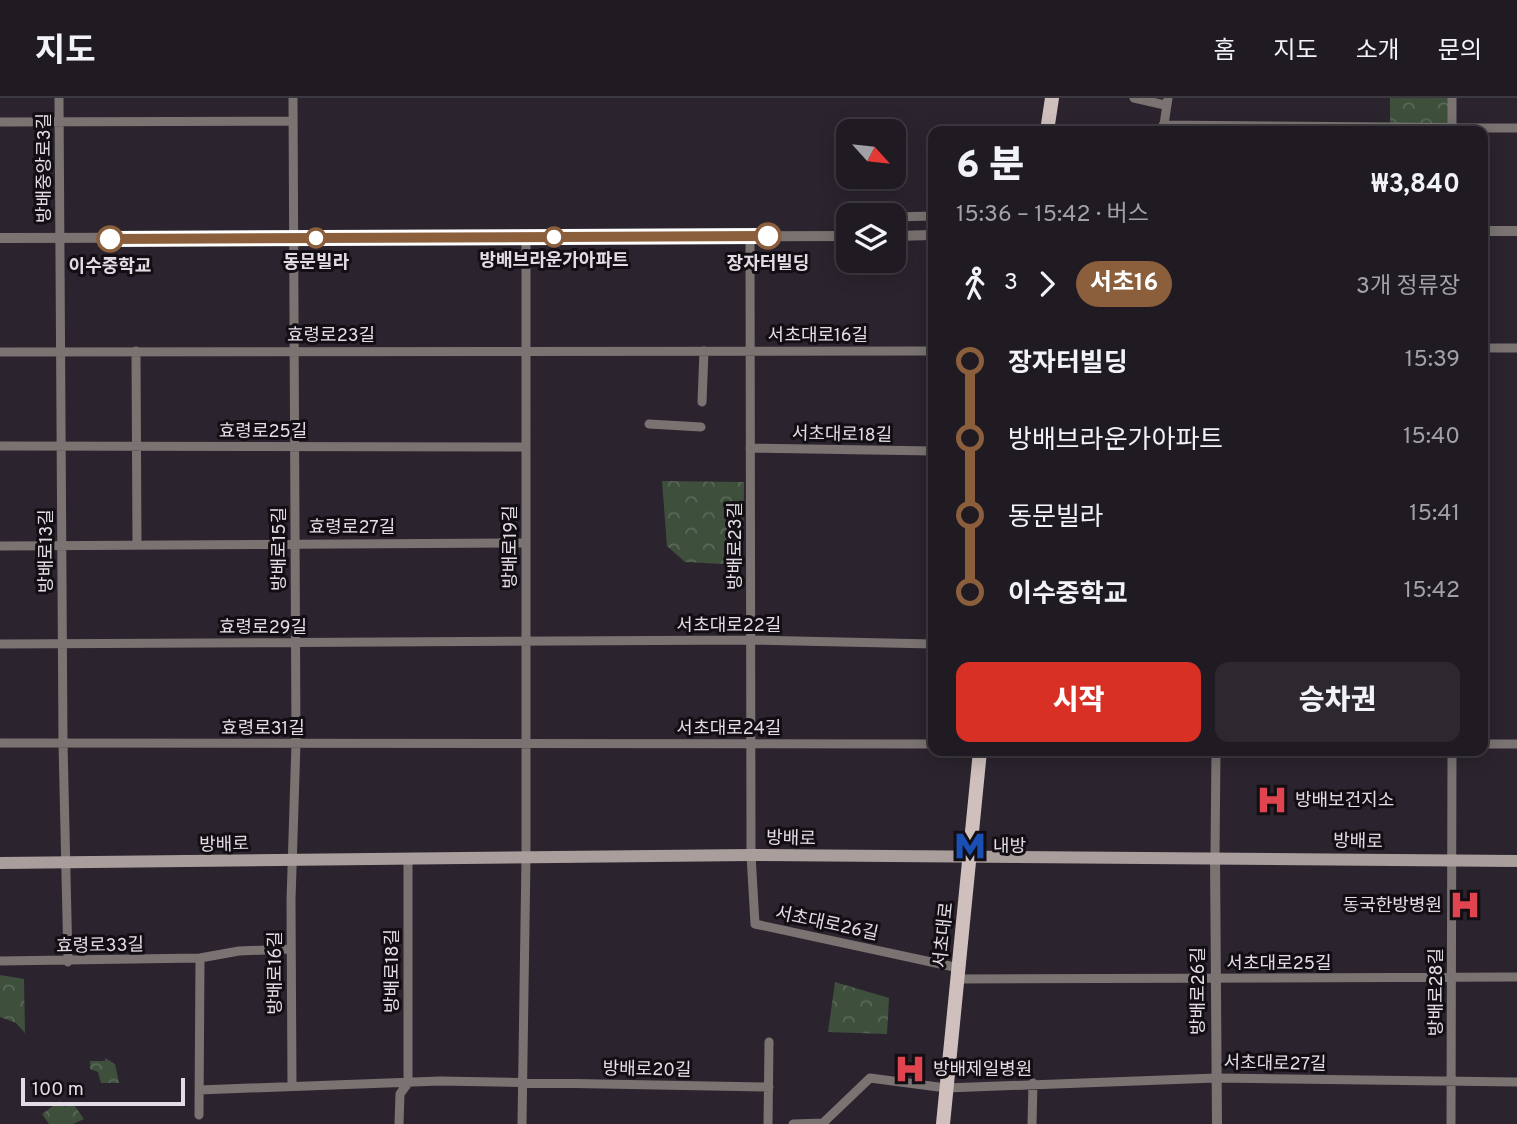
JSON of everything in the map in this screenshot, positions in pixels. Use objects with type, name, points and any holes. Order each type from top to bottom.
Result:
[{"type":"main road","points":[[1048,126],[1052,98]]},
{"type":"main road","name":"서초대로","points":[[943,1124],[980,756]]},
{"type":"main road","name":"방배로","points":[[0,863],[751,855],[1517,861]]},
{"type":"street","name":"방배중앙로3길","points":[[59,98],[60,238]]},
{"type":"street","name":"방배로15길","points":[[293,98],[296,642],[293,860]]},
{"type":"street","points":[[1134,98],[1166,102],[1163,126]]},
{"type":"street","points":[[1452,98],[1452,126]]},
{"type":"street","points":[[0,122],[293,121]]},
{"type":"street","points":[[1488,129],[1517,128]]},
{"type":"street","points":[[906,217],[928,216]]},
{"type":"street","points":[[1488,231],[1517,231]]},
{"type":"street","points":[[906,235],[928,234]]},
{"type":"street","name":"방배로23길","points":[[750,236],[751,855]]},
{"type":"street","points":[[0,238],[836,236]]},
{"type":"street","name":"방배로19길","points":[[526,237],[526,857]]},
{"type":"street","name":"방배로13길","points":[[60,238],[65,863]]},
{"type":"street","points":[[1488,348],[1517,348]]},
{"type":"street","points":[[136,351],[137,545]]},
{"type":"street","name":"서초대로16길","points":[[526,351],[928,351]]},
{"type":"street","name":"효령로23길","points":[[0,352],[526,351]]},
{"type":"street","points":[[702,402],[704,351]]},
{"type":"street","points":[[649,424],[701,427]]},
{"type":"street","name":"효령로25길","points":[[0,446],[526,447]]},
{"type":"street","name":"서초대로18길","points":[[750,448],[928,451]]},
{"type":"street","name":"효령로27길","points":[[0,546],[524,543]]},
{"type":"street","name":"서초대로22길","points":[[526,641],[751,640],[928,644]]},
{"type":"street","name":"효령로29길","points":[[0,644],[526,641]]},
{"type":"street","name":"효령로31길","points":[[0,743],[526,744]]},
{"type":"street","name":"서초대로24길","points":[[526,744],[928,744]]},
{"type":"street","points":[[1488,744],[1517,744]]},
{"type":"street","points":[[1215,857],[1216,756]]},
{"type":"street","name":"방배로28길","points":[[1451,1124],[1452,756]]},
{"type":"street","name":"서초대로26길","points":[[751,855],[755,924],[959,973]]},
{"type":"street","points":[[522,1124],[526,857]]},
{"type":"street","name":"방배로26길","points":[[1215,857],[1217,1124]]},
{"type":"street","name":"방배로18길","points":[[399,1124],[400,1094],[408,1083],[408,859]]},
{"type":"street","name":"방배로16길","points":[[292,1086],[293,860]]},
{"type":"street","points":[[65,863],[68,962]]},
{"type":"street","name":"효령로33길","points":[[0,961],[200,958],[239,951],[291,949]]},
{"type":"street","points":[[200,958],[200,1115]]},
{"type":"street","name":"서초대로25길","points":[[959,973],[1216,979],[1517,977]]},
{"type":"street","points":[[768,1124],[769,1042]]},
{"type":"street","name":"서초대로27길","points":[[793,1124],[823,1124],[870,1078],[946,1088],[1216,1078],[1517,1082]]},
{"type":"street","points":[[199,1090],[524,1082]]},
{"type":"street","name":"방배로20길","points":[[524,1082],[769,1087]]},
{"type":"street","points":[[1032,1124],[1033,1083]]},
{"type":"green space","points":[[1390,98],[1449,98],[1449,126],[1390,125]]},
{"type":"green space","points":[[662,481],[744,482],[743,565],[685,562],[667,546]]},
{"type":"green space","points":[[0,975],[24,979],[25,1033],[16,1023],[0,1017]]},
{"type":"green space","points":[[835,982],[889,998],[887,1034],[828,1032]]},
{"type":"green space","points":[[105,1058],[115,1064],[119,1083],[101,1083],[98,1072],[90,1069],[90,1061],[105,1061]]},
{"type":"green space","points":[[60,1101],[64,1107],[72,1102],[84,1119],[73,1124],[49,1124],[42,1114]]},
{"type":"bus line","name":"서초16","points":[[110,239],[768,236]]},
{"type":"place","name":"장자터빌딩","points":[[768,236]]},
{"type":"place","name":"방배브라운가아파트","points":[[554,237]]},
{"type":"place","name":"동문빌라","points":[[316,238]]},
{"type":"place","name":"이수중학교","points":[[110,239]]},
{"type":"place","name":"방배보건지소","points":[[1272,800]]},
{"type":"place","name":"내방","points":[[970,846]]},
{"type":"place","name":"동국한방병원","points":[[1465,905]]},
{"type":"place","name":"방배제일병원","points":[[910,1069]]}]
